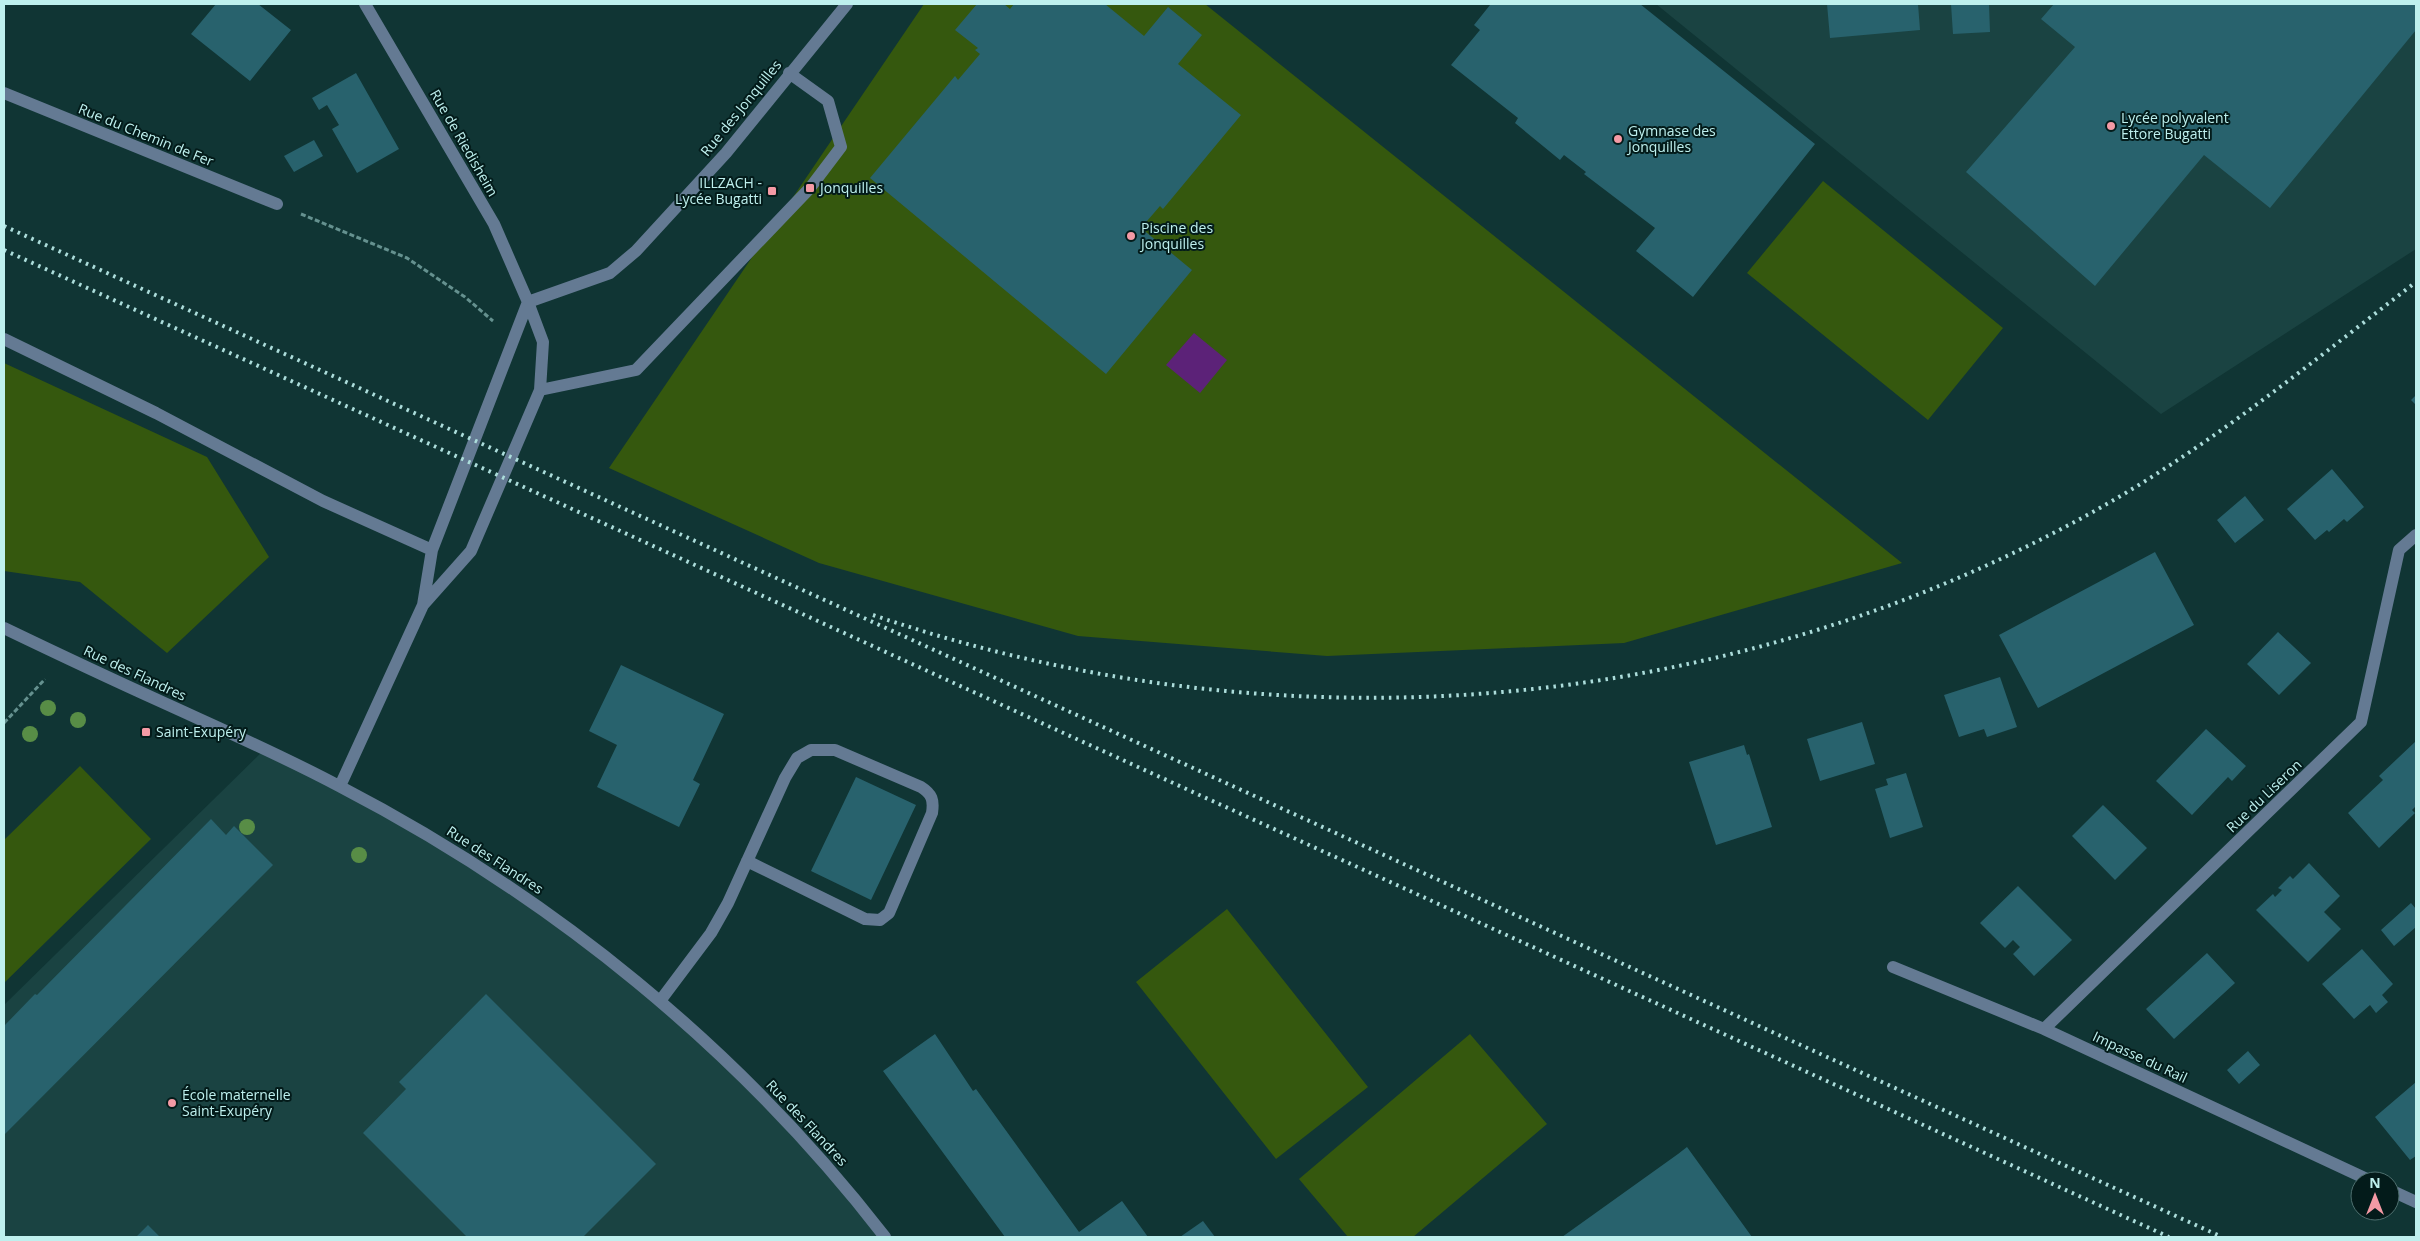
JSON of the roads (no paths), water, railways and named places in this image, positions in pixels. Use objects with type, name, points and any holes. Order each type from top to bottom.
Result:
[{"type":"street","name":"Rue de Riedisheim","points":[[365,4],[494,224],[543,342],[540,390],[471,551],[422,605]]},
{"type":"street","name":"Rue des Jonquilles","points":[[528,302],[610,273],[636,251],[726,153],[789,72],[846,4]]},
{"type":"street","points":[[540,390],[636,370],[810,188],[841,147],[828,101],[789,72]]},
{"type":"street","name":"Rue du Chemin de Fer","points":[[4,93],[277,204]]},
{"type":"street","points":[[340,786],[422,605],[432,550],[528,302]]},
{"type":"street","points":[[4,339],[156,413],[323,501],[432,550]]},
{"type":"street","name":"Rue du Liseron","points":[[2044,1029],[2361,722],[2399,550],[2416,535]]},
{"type":"street","name":"Rue des Flandres","points":[[4,628],[340,786],[427,834],[511,886],[568,926],[640,983],[762,1096],[811,1146],[885,1237]]},
{"type":"street","points":[[660,1001],[711,933],[728,904],[747,862],[785,778],[797,758],[812,750],[835,750],[921,787],[930,793],[934,803],[932,814],[888,913],[880,920],[865,919],[747,862]]},
{"type":"street","name":"Impasse du Rail","points":[[1893,966],[2044,1029],[2350,1171]]},
{"type":"street","points":[[2400,1195],[2416,1202]]},
{"type":"railway","points":[[4,226],[2222,1237]]},
{"type":"railway","points":[[4,250],[2169,1237]]},
{"type":"railway","points":[[873,615],[1026,659],[1182,686],[1339,697],[1496,692],[1652,671],[1805,634],[1955,580],[2098,509],[2181,458],[2222,430],[2416,282]]},
{"type":"place","name":"Lycée polyvalent Ettore Bugatti","points":[[2111,126]]},
{"type":"place","name":"Gymnase des Jonquilles","points":[[1618,139]]},
{"type":"place","name":"Jonquilles","points":[[810,188]]},
{"type":"place","name":"ILLZACH - Lycée Bugatti","points":[[772,191]]},
{"type":"place","name":"Piscine des Jonquilles","points":[[1131,236]]},
{"type":"place","name":"Saint-Exupéry","points":[[146,732]]},
{"type":"place","name":"École maternelle Saint-Exupéry","points":[[172,1103]]}]
